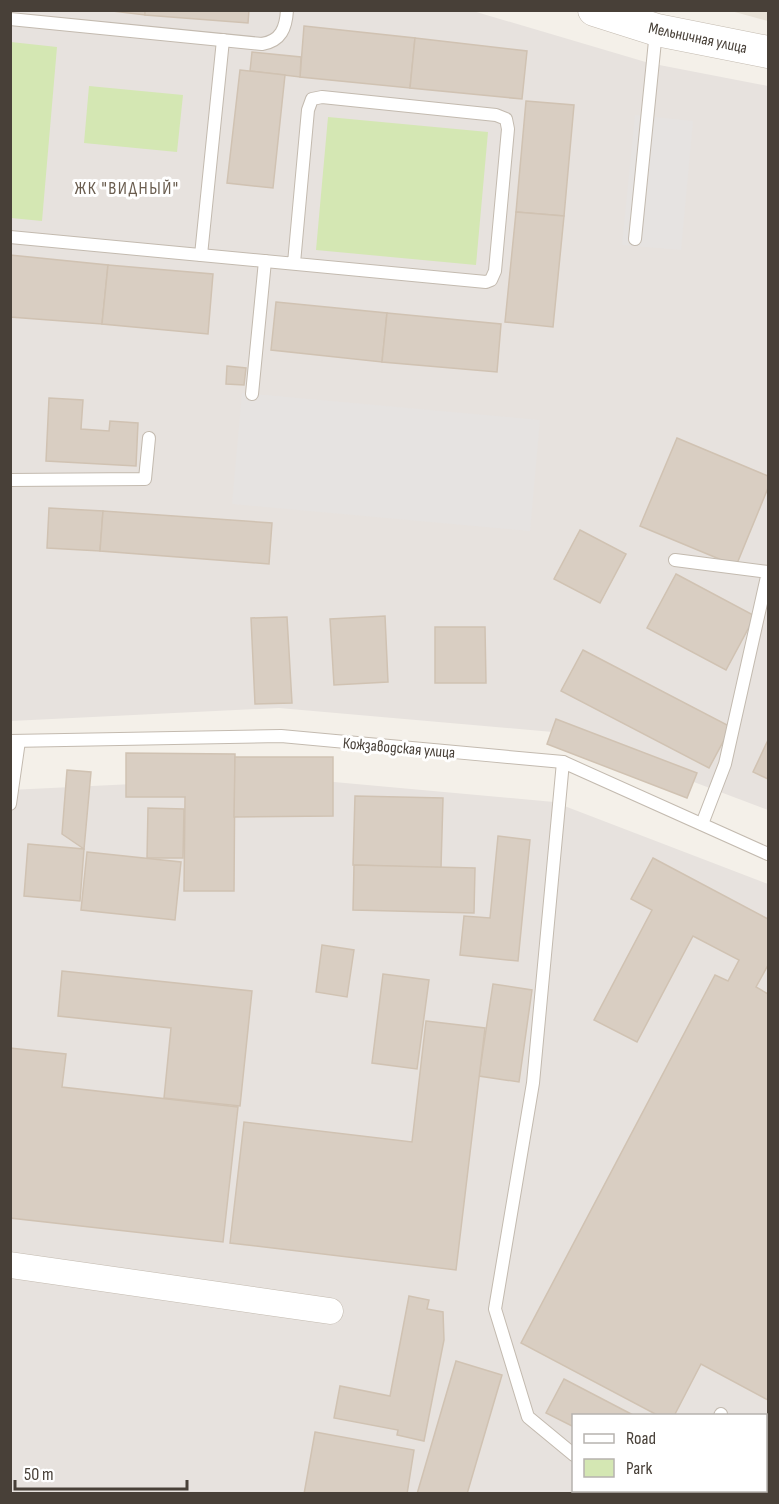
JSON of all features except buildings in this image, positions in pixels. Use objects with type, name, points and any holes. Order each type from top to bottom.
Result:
[{"type":"street","name":"Мельничная улица","points":[[599,11],[657,30],[768,52]]},
{"type":"street","points":[[10,1265],[330,1311]]},
{"type":"lane","points":[[10,19],[268,43],[283,31],[287,10]]},
{"type":"lane","points":[[635,239],[657,30]]},
{"type":"lane","points":[[201,255],[223,40]]},
{"type":"lane","points":[[10,237],[480,282],[491,280],[495,271],[508,129],[506,119],[496,115],[473,112],[322,97],[312,99],[308,110],[294,263]]},
{"type":"lane","points":[[252,394],[265,261]]},
{"type":"lane","points":[[10,480],[145,479],[149,438]]},
{"type":"lane","points":[[675,560],[768,572],[725,764],[702,824]]},
{"type":"lane","name":"Кожзаводская улица","points":[[15,741],[281,736],[564,762],[768,854]]},
{"type":"lane","points":[[10,804],[15,741]]},
{"type":"lane","points":[[564,762],[533,1083],[495,1309],[528,1417],[572,1454]]},
{"type":"shaded area","points":[[10,11],[473,11],[649,63],[768,86],[768,810],[564,733],[279,708],[11,721]]},
{"type":"shaded area","points":[[731,11],[768,11],[768,21]]},
{"type":"shaded area","points":[[635,115],[693,121],[681,250],[622,245]]},
{"type":"shaded area","points":[[242,393],[540,420],[530,531],[232,504]]},
{"type":"shaded area","points":[[279,777],[554,802],[768,884],[768,1493],[11,1493],[10,790]]},
{"type":"green space","points":[[11,42],[57,47],[42,221],[11,218]]},
{"type":"green space","points":[[89,86],[183,95],[177,152],[84,143]]},
{"type":"green space","points":[[328,117],[488,132],[476,265],[316,250]]},
{"type":"district","name":"ЖК \"ВИДНЫЙ\"","points":[[127,188]]}]
